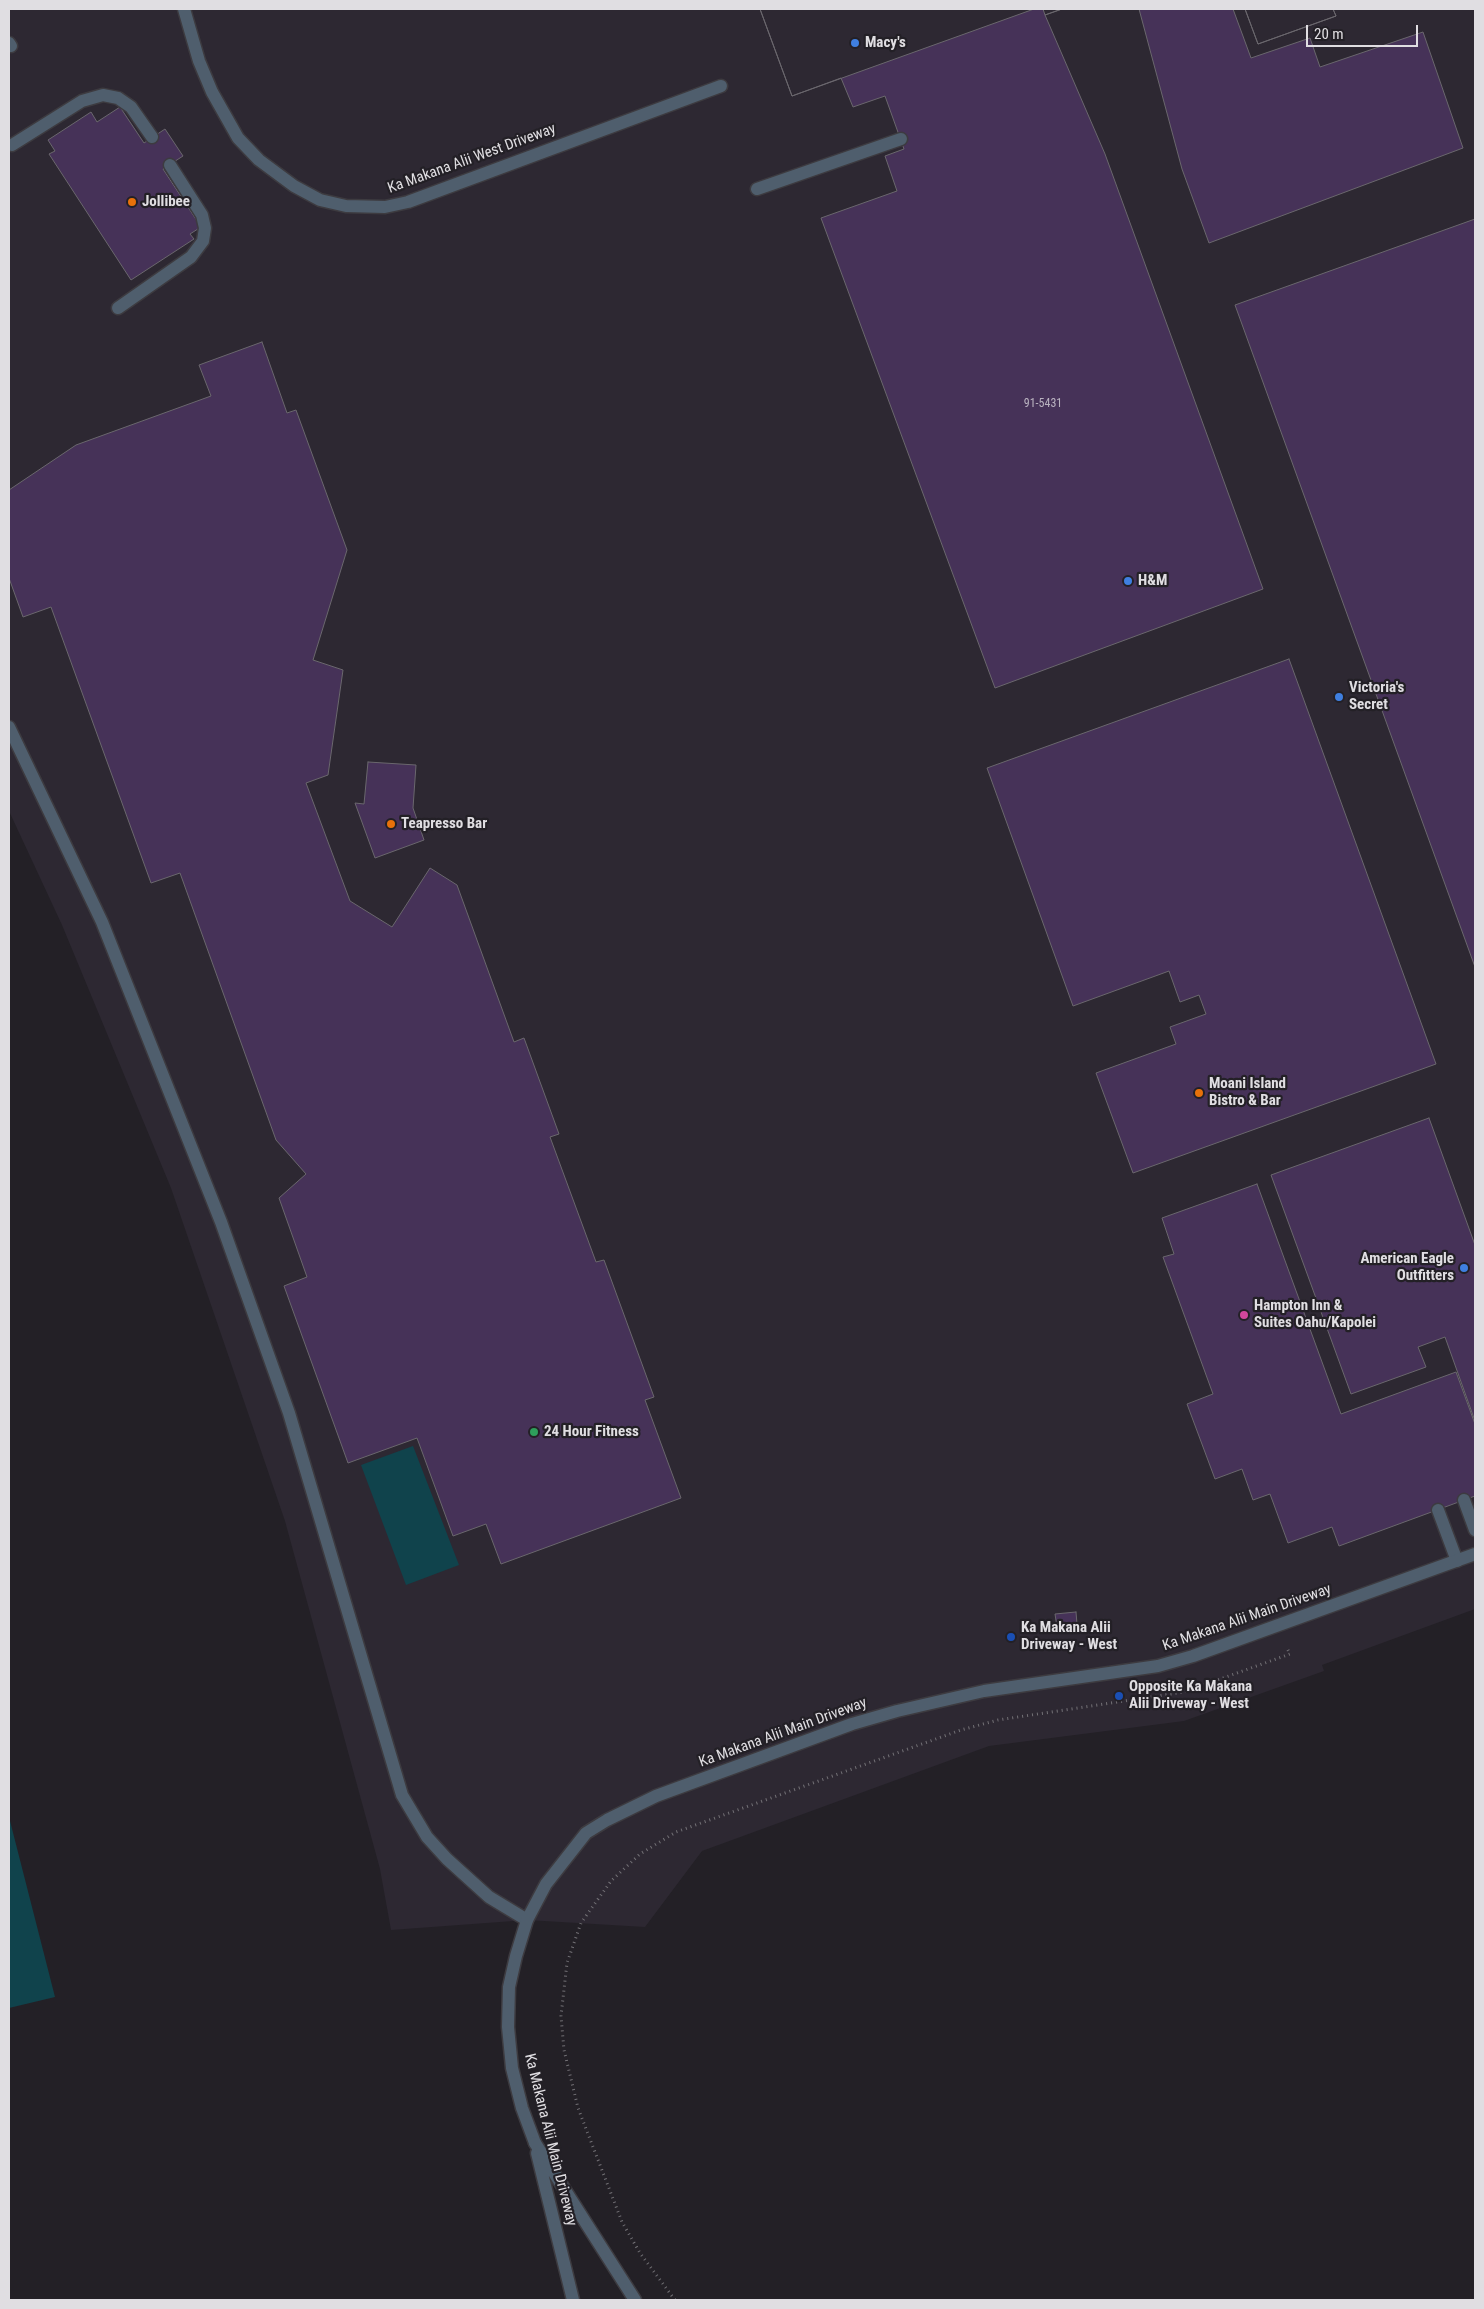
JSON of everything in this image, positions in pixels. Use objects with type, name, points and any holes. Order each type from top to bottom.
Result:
[{"type":"street","name":"Ka Makana Alii West Driveway","points":[[184,9],[199,62],[212,92],[238,138],[259,160],[294,186],[320,200],[346,206],[385,207],[408,202],[721,86]]},
{"type":"street","points":[[12,145],[82,101],[103,95],[125,102],[136,113],[152,137]]},
{"type":"street","points":[[757,189],[901,139]]},
{"type":"street","points":[[118,308],[191,258],[203,241],[205,228],[202,215],[170,165]]},
{"type":"street","points":[[9,727],[102,922],[221,1222],[289,1413],[402,1795],[427,1837],[447,1860],[489,1897],[527,1920]]},
{"type":"street","points":[[1464,1500],[1475,1530]]},
{"type":"street","points":[[1438,1510],[1457,1561]]},
{"type":"street","name":"Ka Makana Alii Main Driveway","points":[[573,2300],[535,2143],[522,2108],[512,2068],[508,2027],[509,1987],[527,1920],[546,1884],[586,1833],[607,1820],[656,1796],[852,1724],[897,1711],[984,1691],[1158,1666],[1193,1656],[1475,1554]]},
{"type":"street","points":[[535,2143],[635,2300]]},
{"type":"path","points":[[675,2300],[629,2237],[614,2205],[578,2108],[563,2043],[561,1998],[567,1963],[581,1923],[611,1881],[640,1854],[676,1832],[961,1730],[998,1720],[1184,1692],[1290,1654],[1287,1647]]},
{"type":"shaded area","points":[[9,9],[1475,9],[1475,1609],[1322,1665],[1324,1671],[1184,1721],[989,1746],[702,1851],[645,1927],[527,1920],[391,1930],[380,1869],[285,1521],[171,1188],[62,925],[9,811]]},
{"type":"water","points":[[413,1446],[459,1565],[406,1585],[361,1465]]},
{"type":"water","points":[[9,1817],[55,1997],[9,2008]]},
{"type":"building","points":[[760,9],[1062,9],[1045,15],[1105,154],[1263,589],[995,688],[821,218],[897,191],[885,156],[904,149],[885,96],[853,107],[841,78],[792,96]]},
{"type":"building","name":"Macy's","points":[[760,9],[1034,9],[792,96]]},
{"type":"building","points":[[1043,9],[1062,9],[1045,15]]},
{"type":"building","points":[[1139,9],[1233,9],[1251,58],[1310,38],[1320,67],[1423,32],[1463,148],[1209,243],[1182,169]]},
{"type":"building","points":[[1245,9],[1333,9],[1336,16],[1258,44]]},
{"type":"building","points":[[1245,9],[1333,9],[1336,16],[1258,44]]},
{"type":"building","name":"Jollibee","points":[[120,107],[144,143],[165,129],[183,156],[163,169],[201,227],[190,234],[194,239],[131,280],[49,154],[55,151],[48,140],[91,112],[97,122]]},
{"type":"building","points":[[1475,219],[1475,967],[1235,305]]},
{"type":"building","points":[[262,342],[287,413],[296,410],[347,550],[313,660],[343,670],[328,775],[306,783],[350,901],[392,927],[430,868],[457,885],[514,1042],[524,1038],[559,1134],[550,1137],[596,1262],[604,1260],[654,1397],[645,1400],[681,1498],[501,1564],[486,1524],[453,1536],[417,1438],[348,1463],[284,1286],[307,1277],[279,1198],[306,1174],[276,1140],[180,873],[151,883],[51,607],[23,617],[9,578],[9,490],[76,445],[211,396],[199,365]]},
{"type":"building","points":[[1289,659],[1436,1064],[1133,1173],[1096,1073],[1176,1044],[1170,1027],[1206,1014],[1199,995],[1180,1002],[1169,971],[1073,1006],[987,768]]},
{"type":"building","name":"Teapresso Bar","points":[[368,762],[416,765],[413,808],[424,840],[375,858],[355,803],[364,804]]},
{"type":"building","points":[[1429,1118],[1475,1245],[1475,1421],[1445,1337],[1418,1347],[1426,1367],[1351,1394],[1271,1175]]},
{"type":"building","name":"Hampton Inn & Suites Oahu/Kapolei","points":[[1257,1184],[1341,1414],[1456,1372],[1475,1424],[1475,1496],[1339,1546],[1332,1527],[1288,1543],[1270,1494],[1253,1500],[1242,1469],[1215,1479],[1187,1404],[1213,1394],[1163,1257],[1174,1254],[1162,1218]]},
{"type":"building","points":[[1076,1612],[1077,1624],[1057,1627],[1055,1614]]},
{"type":"place","name":"Macy's","points":[[855,43]]},
{"type":"place","name":"Jollibee","points":[[132,202]]},
{"type":"place","name":"H&M","points":[[1128,581]]},
{"type":"place","name":"Victoria's Secret","points":[[1339,697]]},
{"type":"place","name":"Teapresso Bar","points":[[391,824]]},
{"type":"place","name":"Moani Island Bistro & Bar","points":[[1199,1093]]},
{"type":"place","name":"American Eagle Outfitters","points":[[1464,1268]]},
{"type":"place","name":"Hampton Inn & Suites Oahu/Kapolei","points":[[1244,1315]]},
{"type":"place","name":"24 Hour Fitness","points":[[534,1432]]},
{"type":"place","name":"Ka Makana Alii Driveway - West","points":[[1011,1637]]},
{"type":"place","name":"Opposite Ka Makana Alii Driveway - West","points":[[1119,1696]]}]
